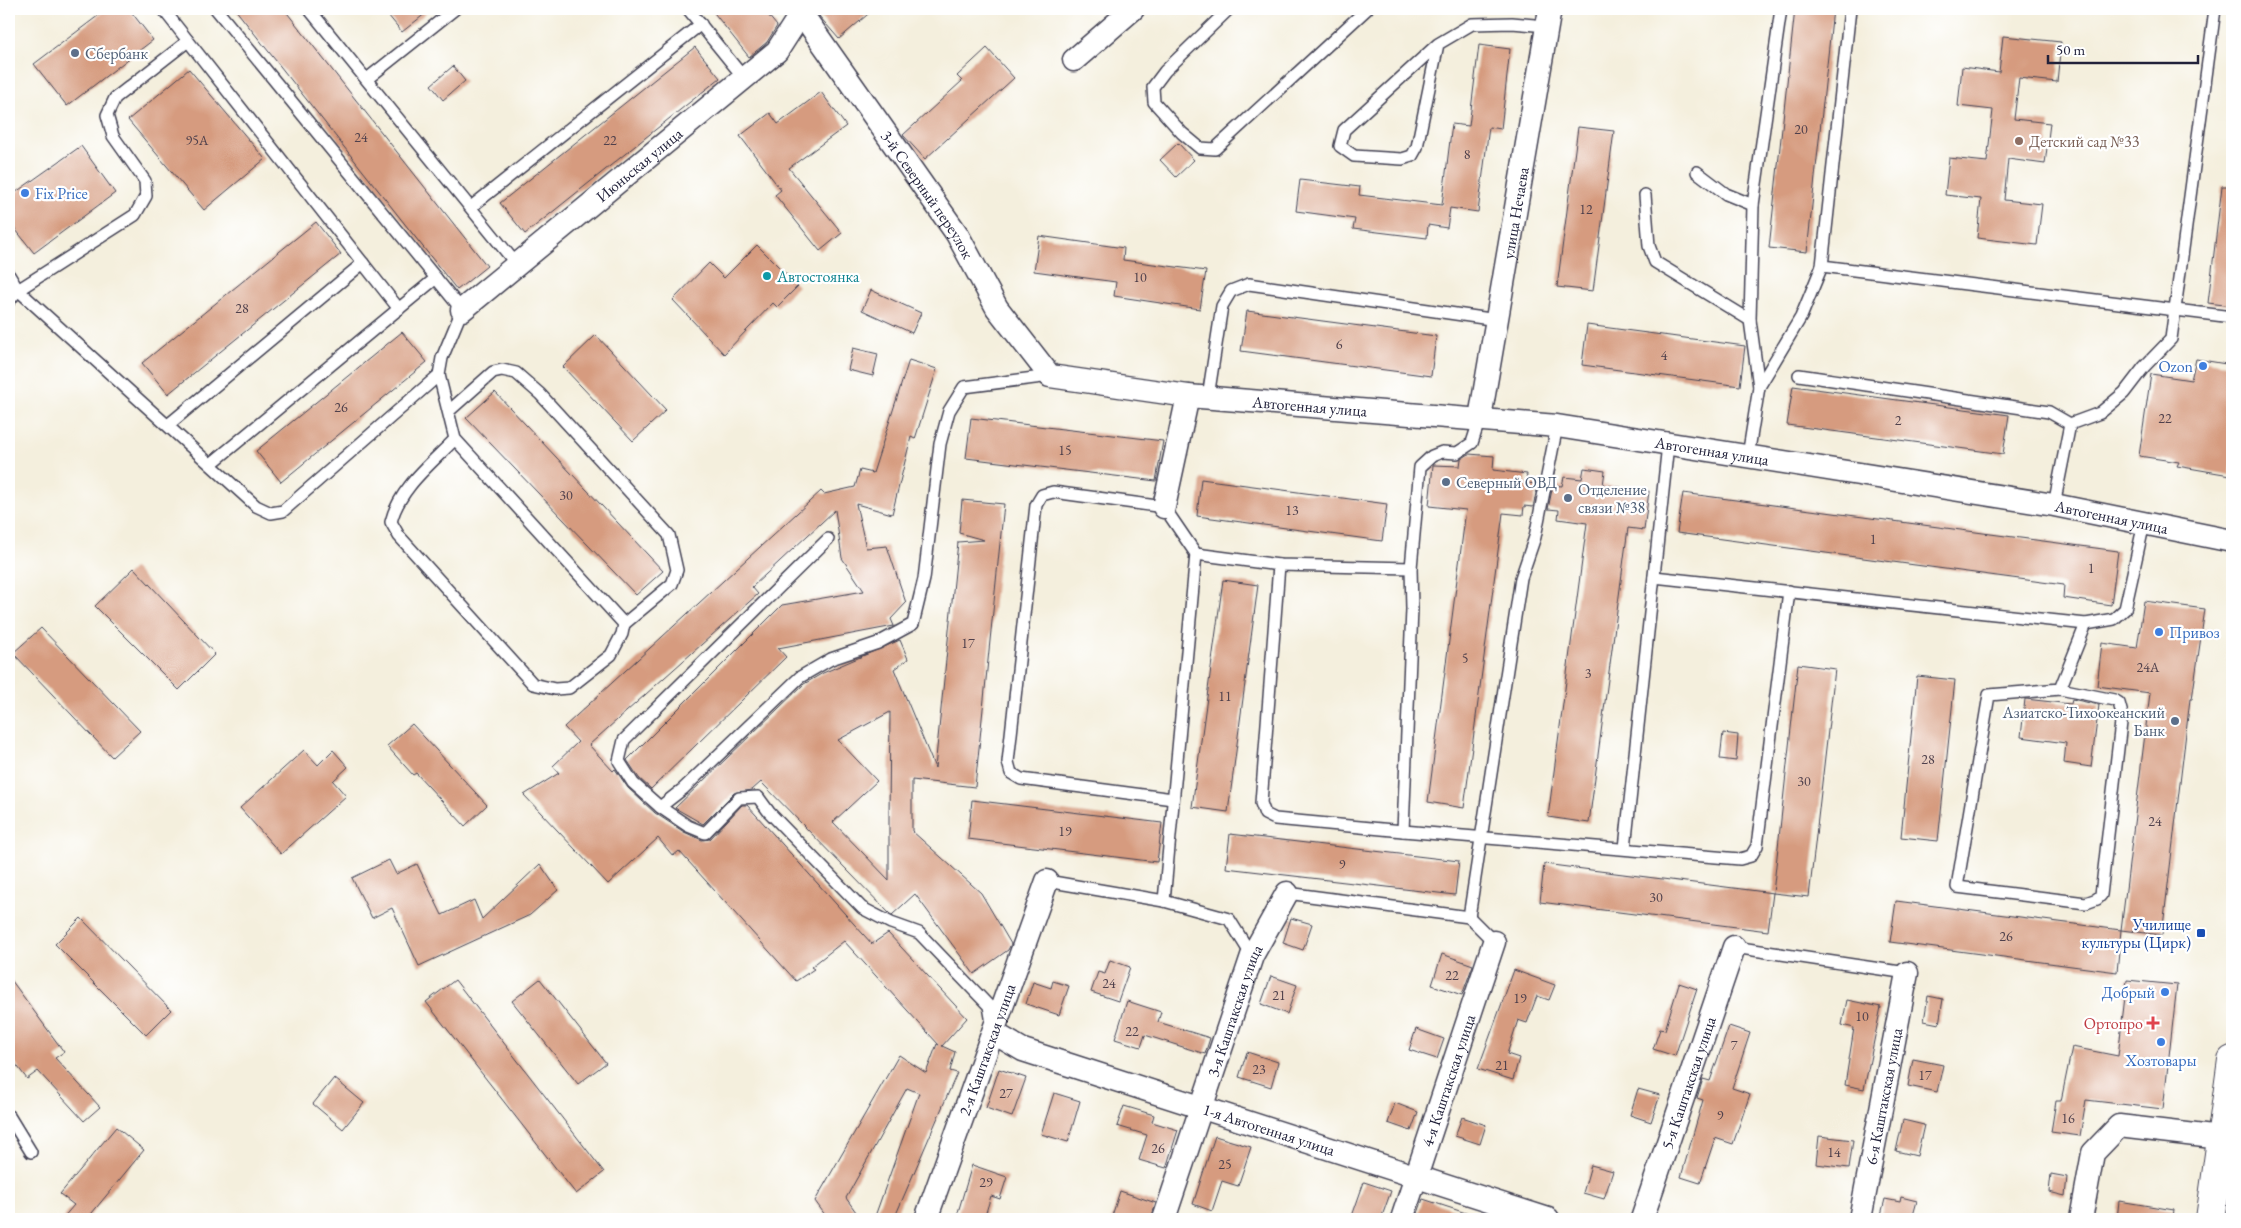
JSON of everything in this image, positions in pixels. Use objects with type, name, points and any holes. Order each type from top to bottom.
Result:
[{"type":"main road","points":[[2210,1219],[2232,1060]]},
{"type":"street","points":[[1074,60],[1133,9]]},
{"type":"street","name":"Июньская улица","points":[[462,310],[777,51],[803,11]]},
{"type":"street","name":"3-й Северный переулок","points":[[803,11],[956,234],[997,308],[1050,376]]},
{"type":"street","name":"улица Нечаева","points":[[1480,418],[1548,18]]},
{"type":"street","name":"Автогенная улица","points":[[1050,376],[1198,396],[1480,418],[1557,426],[2054,505],[2232,541]]},
{"type":"street","points":[[1164,507],[1198,396]]},
{"type":"street","name":"2-я Каштакская улица","points":[[926,1219],[1047,881]]},
{"type":"street","name":"3-я Каштакская улица","points":[[1164,1219],[1252,956],[1287,893]]},
{"type":"street","name":"4-я Каштакская улица","points":[[1402,1219],[1494,942]]},
{"type":"street","name":"5-я Каштакская улица","points":[[1642,1219],[1734,947]]},
{"type":"street","name":"6-я Каштакская улица","points":[[1860,1219],[1907,973]]},
{"type":"street","name":"1-я Автогенная улица","points":[[994,1033],[1023,1050],[1548,1219]]},
{"type":"street","points":[[2081,1219],[2093,1153],[2119,1126],[2221,1138]]},
{"type":"lane","points":[[164,9],[399,309]]},
{"type":"lane","points":[[216,9],[462,310],[442,358],[439,375],[456,439],[624,624]]},
{"type":"lane","points":[[309,9],[517,264]]},
{"type":"lane","points":[[367,79],[455,9]]},
{"type":"lane","points":[[688,9],[744,78]]},
{"type":"lane","points":[[1228,9],[1166,71],[1153,87],[1154,102],[1182,133],[1200,148],[1215,149],[1367,9]]},
{"type":"lane","points":[[1748,456],[1759,387],[1750,320],[1753,205],[1780,9]]},
{"type":"lane","points":[[1759,387],[1801,317],[1822,266],[1850,9]]},
{"type":"lane","points":[[1799,375],[2049,412],[2070,424],[2100,413],[2124,392],[2171,338],[2215,9]]},
{"type":"lane","points":[[1438,44],[1417,147],[1412,156],[1402,159],[1354,156],[1340,146],[1344,130],[1438,44],[1472,24],[1548,18]]},
{"type":"lane","points":[[471,207],[700,24]]},
{"type":"lane","points":[[9,301],[18,290],[135,215],[146,196],[145,181],[113,136],[107,115],[114,98],[188,41]]},
{"type":"lane","points":[[1697,172],[1726,194],[1753,205]]},
{"type":"lane","points":[[1644,195],[1650,246],[1655,262],[1750,320]]},
{"type":"lane","points":[[168,425],[363,263]]},
{"type":"lane","points":[[1822,266],[2232,318]]},
{"type":"lane","points":[[9,275],[18,290],[256,506],[271,512],[283,511],[439,375]]},
{"type":"lane","points":[[211,464],[436,278]]},
{"type":"lane","points":[[1198,396],[1222,306],[1231,291],[1249,284],[1497,320]]},
{"type":"lane","points":[[449,411],[493,372],[502,370],[516,373],[540,394],[670,535],[677,570],[672,584],[624,624],[622,634],[611,655],[569,688],[555,689],[533,684],[399,536],[391,522],[394,508],[411,484],[456,439]]},
{"type":"lane","points":[[660,807],[682,789],[800,677],[831,659],[878,643],[913,624],[924,579],[940,444],[949,411],[964,387],[1050,376]]},
{"type":"lane","points":[[1403,831],[1412,609],[1411,568],[1420,467],[1432,456],[1442,452],[1456,453],[1472,442],[1480,418]]},
{"type":"lane","points":[[2054,505],[2070,424]]},
{"type":"lane","points":[[1469,917],[1521,578],[1535,537],[1557,426]]},
{"type":"lane","points":[[1625,848],[1668,444]]},
{"type":"lane","points":[[1164,901],[1196,554],[1164,507],[1053,492],[1042,495],[1036,505],[1008,762],[1011,773],[1021,779],[1173,799]]},
{"type":"lane","points":[[1654,577],[2086,624],[2114,619],[2125,609],[2144,524]]},
{"type":"lane","points":[[828,539],[624,740],[619,761],[633,783],[660,807],[688,826],[705,833],[739,798],[758,797],[769,812],[862,908],[891,923],[919,933],[989,1006],[994,1033]]},
{"type":"lane","points":[[1196,554],[1279,565],[1411,568]]},
{"type":"lane","points":[[1279,565],[1262,803],[1265,814],[1275,819],[1740,859],[1752,856],[1755,852],[1788,591]]},
{"type":"lane","points":[[2060,689],[2086,624]]},
{"type":"lane","points":[[2060,689],[2109,697],[2119,703],[2121,708],[2101,895],[2092,902],[2086,903],[1957,887],[1989,695],[2060,689]]},
{"type":"lane","points":[[1047,881],[1164,901],[1229,919],[1252,956]]},
{"type":"lane","points":[[1287,893],[1469,917],[1494,942]]},
{"type":"lane","points":[[1734,947],[1907,973]]},
{"type":"lane","points":[[9,1116],[31,1152]]},
{"type":"building","points":[[107,9],[129,9],[153,40],[67,106],[34,64]]},
{"type":"building","points":[[235,9],[284,9],[487,266],[457,290]]},
{"type":"building","points":[[383,9],[431,9],[402,32]]},
{"type":"building","points":[[711,9],[763,9],[777,26],[767,42],[749,57]]},
{"type":"building","points":[[827,9],[874,9],[839,39],[819,16]]},
{"type":"building","points":[[1795,9],[1833,9],[1807,252],[1769,248]]},
{"type":"building","name":"Детский сад №33","points":[[2003,36],[2061,42],[2057,82],[2019,78],[2014,119],[2050,123],[2045,164],[2008,159],[2004,200],[2042,204],[2037,245],[1977,238],[1981,199],[1945,195],[1949,158],[1987,162],[1993,110],[1958,106],[1962,67],[1999,72]]},
{"type":"building","points":[[1479,45],[1510,49],[1501,129],[1489,127],[1478,212],[1450,208],[1447,228],[1428,225],[1427,238],[1353,229],[1355,219],[1296,211],[1300,180],[1360,187],[1359,195],[1442,205],[1452,124],[1469,126]]},
{"type":"building","points":[[695,47],[720,78],[525,234],[500,203]]},
{"type":"building","points":[[987,48],[1014,78],[925,159],[903,135],[962,81],[957,76]]},
{"type":"building","points":[[453,66],[465,81],[443,100],[431,85]]},
{"type":"building","points":[[189,69],[265,159],[204,210],[128,120]]},
{"type":"building","points":[[821,92],[846,126],[789,168],[842,233],[820,251],[775,195],[781,190],[740,136],[770,113],[778,124]]},
{"type":"building","points":[[1578,127],[1614,131],[1593,291],[1557,287]]},
{"type":"building","points":[[1178,143],[1194,160],[1176,177],[1160,160]]},
{"type":"building","points":[[81,146],[115,193],[34,253],[9,221],[9,197]]},
{"type":"building","points":[[2222,186],[2232,186],[2232,306],[2208,303]]},
{"type":"building","points":[[316,222],[341,254],[168,394],[142,363]]},
{"type":"building","points":[[1039,236],[1124,248],[1123,260],[1206,271],[1200,309],[1114,296],[1116,282],[1034,271]]},
{"type":"building","points":[[757,245],[798,286],[777,307],[773,303],[724,354],[673,300],[709,263],[724,278]]},
{"type":"building","points":[[871,290],[921,313],[912,333],[862,310]]},
{"type":"building","points":[[1247,311],[1436,336],[1431,376],[1241,351]]},
{"type":"building","points":[[1587,325],[1745,346],[1740,386],[1582,365]]},
{"type":"building","points":[[402,332],[427,362],[281,482],[256,451]]},
{"type":"building","points":[[596,335],[666,410],[633,441],[563,367]]},
{"type":"building","points":[[853,348],[878,354],[873,376],[848,370]]},
{"type":"building","points":[[2196,359],[2232,365],[2232,463],[2230,475],[2177,466],[2179,462],[2139,456],[2151,374],[2191,380]]},
{"type":"building","points":[[909,360],[937,369],[915,439],[911,437],[892,514],[856,504],[866,548],[887,546],[906,603],[891,619],[894,626],[778,648],[786,657],[651,789],[639,778],[627,760],[782,605],[864,591],[842,558],[835,510],[752,587],[758,594],[589,745],[613,771],[615,769],[628,788],[655,813],[684,832],[702,840],[710,839],[742,805],[747,805],[872,944],[888,933],[967,1018],[942,1046],[955,1052],[950,1071],[957,1073],[894,1219],[874,1219],[919,1093],[907,1088],[846,1198],[861,1219],[828,1219],[815,1201],[899,1055],[926,1073],[937,1044],[939,1045],[844,941],[811,967],[814,969],[796,981],[679,851],[673,856],[658,838],[608,884],[524,795],[559,773],[553,766],[578,742],[564,727],[821,491],[824,494],[855,487],[860,470],[873,473]]},
{"type":"building","points":[[1793,386],[2009,415],[2003,454],[1787,425]]},
{"type":"building","points":[[495,392],[663,571],[636,595],[466,418]]},
{"type":"building","points":[[971,418],[1163,441],[1156,481],[966,458]]},
{"type":"building","points":[[1469,454],[1494,456],[1493,470],[1527,474],[1526,483],[1538,484],[1533,507],[1524,506],[1523,515],[1503,513],[1464,808],[1428,802],[1466,510],[1429,506],[1433,465],[1460,466],[1461,459]]},
{"type":"building","points":[[1584,468],[1605,471],[1603,485],[1649,491],[1644,530],[1628,528],[1589,823],[1548,817],[1587,523],[1558,519],[1559,510],[1548,509],[1553,485],[1562,486],[1564,477],[1582,479]]},
{"type":"building","points":[[1201,479],[1387,504],[1382,541],[1197,516]]},
{"type":"building","points":[[1683,493],[2118,551],[2111,605],[2063,598],[2064,585],[1677,533]]},
{"type":"building","points":[[962,500],[1004,504],[975,787],[912,780],[912,831],[981,893],[1011,944],[1008,950],[974,974],[915,894],[892,915],[890,914],[761,782],[752,790],[734,793],[703,824],[675,808],[804,684],[823,673],[900,640],[908,659],[894,669],[935,768],[958,542],[984,540],[959,533]],"holes":[[[890,712],[889,880],[833,822],[877,781],[838,740]]]},
{"type":"building","points":[[134,568],[215,654],[179,690],[95,606]]},
{"type":"building","points":[[1223,580],[1258,585],[1228,812],[1192,807]]},
{"type":"building","points":[[2144,601],[2205,609],[2192,699],[2190,699],[2162,935],[2121,930],[2150,693],[2097,686],[2102,643],[2137,648]]},
{"type":"building","points":[[41,628],[140,731],[112,757],[13,653]]},
{"type":"building","points":[[1798,664],[1835,669],[1809,897],[1773,893]]},
{"type":"building","points":[[1917,676],[1955,680],[1938,841],[1901,837]]},
{"type":"building","points":[[2025,699],[2071,704],[2072,699],[2099,705],[2091,767],[2064,763],[2066,743],[2021,737]]},
{"type":"building","points":[[412,724],[487,805],[465,826],[416,773],[413,775],[387,746]]},
{"type":"building","points":[[1723,733],[1738,735],[1736,761],[1720,759]]},
{"type":"building","points":[[304,750],[318,765],[333,750],[348,767],[333,781],[346,796],[281,854],[240,808]]},
{"type":"building","points":[[972,800],[1162,823],[1157,862],[968,839]]},
{"type":"building","points":[[1230,834],[1459,861],[1455,895],[1226,868]]},
{"type":"building","points":[[389,860],[396,874],[417,864],[442,915],[474,900],[482,919],[540,864],[558,890],[530,915],[419,966],[392,908],[372,918],[352,878]]},
{"type":"building","points":[[1544,864],[1773,893],[1768,931],[1540,902]]},
{"type":"building","points":[[1896,901],[2121,930],[2117,972],[1890,942]]},
{"type":"building","points":[[81,918],[171,1010],[146,1035],[55,944]]},
{"type":"building","points":[[1291,918],[1312,924],[1303,950],[1283,943]]},
{"type":"building","points":[[1442,954],[1473,965],[1462,995],[1432,985]]},
{"type":"building","points":[[1110,960],[1130,967],[1118,1001],[1091,992],[1098,972],[1105,974]]},
{"type":"building","points":[[1514,970],[1555,985],[1549,1000],[1537,996],[1527,1023],[1518,1020],[1507,1054],[1519,1058],[1513,1080],[1478,1069]]},
{"type":"building","points":[[1271,976],[1297,985],[1287,1014],[1261,1004]]},
{"type":"building","points":[[9,977],[64,1052],[55,1058],[100,1107],[84,1121],[38,1071],[27,1079],[9,1055]]},
{"type":"building","points":[[540,979],[606,1063],[578,1084],[512,1001]]},
{"type":"building","points":[[455,980],[604,1172],[576,1194],[426,1002]]},
{"type":"building","points":[[2127,980],[2177,985],[2163,1109],[2086,1100],[2080,1136],[2051,1132],[2056,1101],[2061,1101],[2072,1047],[2118,1056]]},
{"type":"building","points":[[1053,981],[1069,986],[1059,1015],[1026,1004],[1033,982],[1051,988]]},
{"type":"building","points":[[1679,983],[1697,989],[1675,1056],[1653,1049],[1660,1029],[1665,1030]]},
{"type":"building","points":[[1928,996],[1943,999],[1939,1024],[1924,1021]]},
{"type":"building","points":[[1847,1000],[1881,1007],[1864,1089],[1845,1085],[1854,1028],[1842,1025]]},
{"type":"building","points":[[1127,1001],[1161,1012],[1158,1022],[1210,1038],[1205,1054],[1145,1035],[1141,1047],[1115,1039]]},
{"type":"building","points":[[1729,1026],[1750,1033],[1732,1088],[1750,1094],[1733,1144],[1715,1138],[1700,1183],[1681,1177],[1703,1100],[1697,1098],[1703,1079],[1710,1081]]},
{"type":"building","points":[[1416,1029],[1444,1039],[1437,1059],[1409,1050]]},
{"type":"building","points":[[1247,1052],[1278,1062],[1271,1087],[1239,1077]]},
{"type":"building","points":[[1913,1059],[1943,1065],[1937,1092],[1908,1086]]},
{"type":"building","points":[[999,1069],[1026,1078],[1012,1117],[986,1108]]},
{"type":"building","points":[[334,1078],[364,1103],[343,1129],[313,1104]]},
{"type":"building","points":[[1638,1089],[1660,1095],[1651,1122],[1630,1115]]},
{"type":"building","points":[[1054,1093],[1080,1101],[1068,1142],[1041,1134]]},
{"type":"building","points":[[1395,1103],[1418,1112],[1411,1131],[1388,1123]]},
{"type":"building","points":[[1124,1106],[1154,1115],[1152,1122],[1178,1130],[1166,1168],[1139,1160],[1147,1135],[1117,1126]]},
{"type":"building","points":[[1462,1117],[1486,1125],[1480,1144],[1455,1136]]},
{"type":"building","points":[[1903,1120],[1924,1125],[1917,1156],[1896,1151]]},
{"type":"building","points":[[116,1127],[144,1150],[87,1219],[62,1219],[74,1205],[60,1194]]},
{"type":"building","points":[[1215,1136],[1251,1147],[1238,1186],[1222,1181],[1212,1211],[1193,1204]]},
{"type":"building","points":[[1819,1136],[1853,1140],[1849,1168],[1816,1164]]},
{"type":"building","points":[[972,1165],[1007,1177],[1000,1199],[991,1196],[984,1219],[956,1219]]},
{"type":"building","points":[[1591,1165],[1613,1171],[1604,1199],[1583,1193]]},
{"type":"building","points":[[2051,1174],[2067,1177],[2065,1196],[2049,1192]]},
{"type":"building","points":[[1364,1182],[1391,1191],[1381,1219],[1351,1219]]},
{"type":"building","points":[[1120,1191],[1156,1203],[1151,1219],[1111,1219]]},
{"type":"building","points":[[1901,1197],[1917,1201],[1912,1219],[1880,1219],[1885,1199],[1900,1202]]},
{"type":"building","points":[[1423,1199],[1475,1216],[1475,1219],[1416,1219]]},
{"type":"building","points":[[2119,1201],[2174,1210],[2173,1219],[2117,1219]]},
{"type":"place","name":"Сбербанк","points":[[75,53]]},
{"type":"place","name":"Детский сад №33","points":[[2019,141]]},
{"type":"place","name":"Fix Price","points":[[25,193]]},
{"type":"place","name":"Автостоянка","points":[[767,276]]},
{"type":"place","name":"Ozon","points":[[2203,366]]},
{"type":"place","name":"Северный ОВД","points":[[1446,482]]},
{"type":"place","name":"Отделение связи №38","points":[[1568,498]]},
{"type":"place","name":"Привоз","points":[[2159,632]]},
{"type":"place","name":"Азиатско-Тихоокеанский Банк","points":[[2175,721]]},
{"type":"place","name":"Училище культуры (Цирк)","points":[[2201,933]]},
{"type":"place","name":"Добрый","points":[[2165,992]]},
{"type":"place","name":"Ортопро","points":[[2153,1023]]},
{"type":"place","name":"Хозтовары","points":[[2161,1042]]}]
